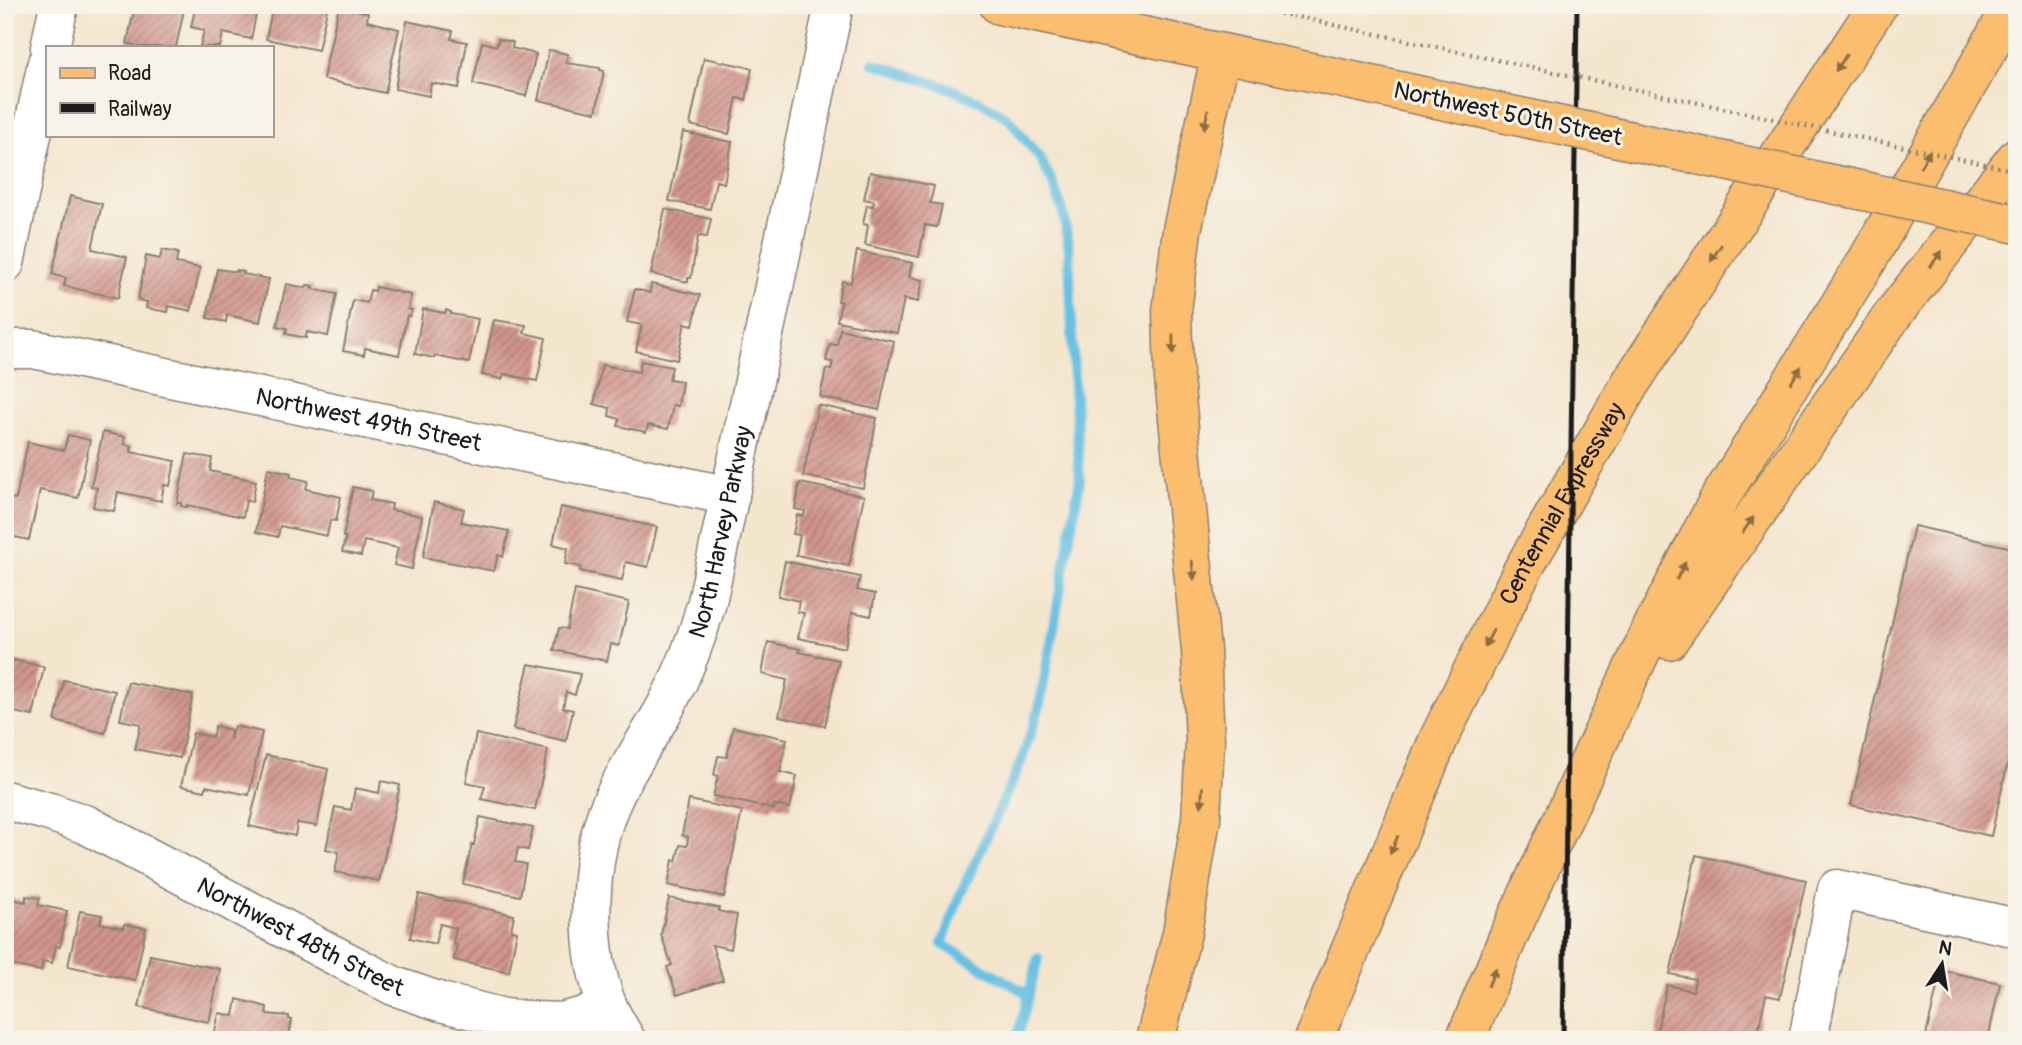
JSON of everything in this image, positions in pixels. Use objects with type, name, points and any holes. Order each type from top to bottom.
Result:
[{"type":"main road","name":"Northwest 50th Street","points":[[999,5],[2017,224]]},
{"type":"main road","name":"Centennial Expressway","points":[[1313,1040],[1439,738],[1522,572],[1630,384],[1878,5]]},
{"type":"main road","points":[[1465,1040],[1509,935],[1598,743],[1653,626],[1717,501],[1868,259],[2013,5]]},
{"type":"main road","points":[[1155,1040],[1182,933],[1201,819],[1205,741],[1201,650],[1174,378],[1172,310],[1182,230],[1220,53]]},
{"type":"main road","points":[[1598,743],[1894,313],[2017,156]]},
{"type":"street","points":[[50,46],[59,5]]},
{"type":"street","name":"North Harvey Parkway","points":[[626,1040],[608,1007],[597,970],[592,934],[593,871],[597,844],[608,811],[684,670],[697,638],[707,602],[835,5]]},
{"type":"street","points":[[5,263],[46,68]]},
{"type":"street","name":"Northwest 49th Street","points":[[5,349],[33,349],[730,496]]},
{"type":"street","name":"Northwest 48th Street","points":[[5,800],[87,825],[394,986],[441,1002],[504,1018],[561,1022],[608,1007]]},
{"type":"street","points":[[1808,1040],[1837,889],[2017,928]]},
{"type":"path","name":"Northwest 50th Street","points":[[1239,5],[2017,171]]},
{"type":"building","points":[[135,5],[185,5],[176,46],[134,46],[127,43]]},
{"type":"building","points":[[196,5],[258,5],[251,39],[223,33],[220,46],[200,46],[204,30],[191,27]]},
{"type":"building","points":[[273,5],[311,5],[327,9],[318,50],[266,39]]},
{"type":"building","points":[[339,6],[368,13],[367,21],[399,29],[385,93],[323,79]]},
{"type":"building","points":[[407,21],[453,31],[451,39],[467,42],[459,88],[431,83],[429,96],[395,89]]},
{"type":"building","points":[[498,39],[513,42],[512,48],[536,54],[526,96],[473,84],[482,42],[497,46]]},
{"type":"building","points":[[549,50],[568,54],[566,63],[600,68],[604,71],[596,112],[538,100]]},
{"type":"building","points":[[704,58],[752,68],[746,100],[737,98],[729,134],[690,125]]},
{"type":"building","points":[[683,132],[732,142],[724,183],[716,181],[710,209],[669,201]]},
{"type":"building","points":[[870,172],[934,186],[930,203],[942,205],[937,227],[925,225],[919,257],[865,245],[868,225],[863,224],[867,205],[873,206],[874,201],[864,199]]},
{"type":"building","points":[[70,196],[102,204],[92,249],[127,257],[118,298],[64,286],[66,278],[52,274]]},
{"type":"building","points":[[665,209],[711,219],[707,237],[698,236],[688,282],[651,274]]},
{"type":"building","points":[[162,250],[178,253],[176,263],[200,268],[191,311],[169,306],[168,312],[146,308],[147,302],[138,300],[146,256],[160,259]]},
{"type":"building","points":[[857,251],[912,263],[909,277],[923,280],[918,302],[904,299],[897,333],[837,321],[842,281],[851,283]]},
{"type":"building","points":[[217,269],[237,270],[244,272],[243,274],[269,279],[260,322],[227,315],[226,322],[207,318]]},
{"type":"building","points":[[286,284],[306,288],[307,285],[313,286],[312,289],[337,294],[328,336],[307,332],[306,338],[286,334],[287,328],[277,326]]},
{"type":"building","points":[[651,284],[700,295],[693,325],[685,323],[677,360],[636,351],[642,325],[627,322],[635,289],[650,293]]},
{"type":"building","points":[[376,287],[411,295],[408,309],[412,310],[410,316],[407,315],[399,355],[365,348],[364,355],[343,351],[353,300],[367,303],[370,290],[375,291]]},
{"type":"building","points":[[423,309],[445,313],[446,310],[451,314],[478,319],[469,363],[415,354]]},
{"type":"building","points":[[494,320],[526,325],[524,333],[546,338],[537,381],[504,374],[502,379],[482,375]]},
{"type":"building","points":[[840,329],[894,341],[879,410],[820,397],[826,369],[831,370],[833,362],[826,361],[830,344],[837,345]]},
{"type":"building","points":[[641,361],[672,367],[669,379],[682,381],[678,406],[673,405],[668,429],[648,425],[646,432],[618,426],[620,419],[609,416],[610,408],[594,404],[602,365],[639,372]]},
{"type":"building","points":[[818,405],[877,418],[863,488],[803,476]]},
{"type":"building","points":[[103,432],[125,437],[124,444],[132,446],[131,452],[175,461],[170,486],[164,485],[161,501],[118,492],[114,511],[93,507],[97,488],[91,486]]},
{"type":"building","points":[[68,435],[90,440],[78,498],[40,490],[29,540],[5,535],[5,497],[16,499],[28,442],[64,450]]},
{"type":"building","points":[[187,454],[212,458],[210,471],[256,481],[252,502],[246,500],[243,517],[181,506],[181,503],[177,503]]},
{"type":"building","points":[[268,468],[291,473],[290,477],[308,481],[306,489],[341,497],[336,521],[330,520],[327,536],[280,526],[278,537],[256,532]]},
{"type":"building","points":[[800,483],[864,496],[849,566],[796,555],[800,535],[793,534],[797,515],[804,516],[805,511],[795,509]]},
{"type":"building","points":[[353,487],[372,491],[370,500],[392,504],[391,510],[422,516],[412,569],[394,565],[398,548],[364,541],[361,556],[342,552]]},
{"type":"building","points":[[434,502],[464,509],[461,522],[509,531],[503,557],[498,555],[494,571],[423,557]]},
{"type":"building","points":[[561,507],[657,527],[648,567],[626,562],[622,580],[580,571],[581,567],[565,564],[568,548],[553,544]]},
{"type":"building","points":[[1914,526],[2017,549],[2017,723],[1991,836],[1851,805]]},
{"type":"building","points":[[785,561],[860,577],[857,590],[875,594],[871,616],[852,612],[845,648],[798,638],[804,613],[797,612],[799,601],[778,596]]},
{"type":"building","points":[[575,590],[629,602],[619,646],[611,644],[607,661],[554,650],[559,628],[567,629]]},
{"type":"building","points":[[768,642],[839,660],[825,726],[779,716],[787,680],[762,674]]},
{"type":"building","points":[[5,658],[44,667],[33,716],[5,710]]},
{"type":"building","points":[[529,664],[580,674],[575,695],[566,692],[563,708],[573,710],[566,741],[513,729]]},
{"type":"building","points":[[64,680],[115,691],[105,733],[55,721]]},
{"type":"building","points":[[128,682],[193,695],[180,758],[135,749],[141,724],[120,720]]},
{"type":"building","points":[[215,726],[231,730],[230,740],[234,726],[262,732],[249,795],[206,786],[205,791],[181,786],[193,733],[212,737]]},
{"type":"building","points":[[733,727],[787,739],[780,772],[797,776],[790,808],[774,805],[773,809],[713,796],[718,776],[714,775],[718,756],[727,757]]},
{"type":"building","points":[[476,734],[548,750],[535,810],[481,799],[485,786],[466,782]]},
{"type":"building","points":[[266,755],[328,769],[317,826],[297,823],[295,836],[249,826]]},
{"type":"building","points":[[381,781],[400,785],[379,881],[335,872],[339,852],[326,849],[335,807],[351,810],[355,788],[379,793]]},
{"type":"building","points":[[689,800],[742,811],[724,897],[668,885],[673,860],[676,861],[680,845],[687,846],[688,837],[682,835]]},
{"type":"building","points":[[480,817],[533,828],[528,850],[518,848],[515,862],[526,864],[520,896],[463,884]]},
{"type":"building","points":[[1696,855],[1806,880],[1780,998],[1766,995],[1756,1040],[1655,1040],[1667,985],[1693,991],[1695,979],[1670,974]]},
{"type":"building","points":[[419,894],[514,915],[511,930],[517,931],[509,972],[454,960],[456,928],[440,924],[435,944],[410,938]]},
{"type":"building","points":[[26,896],[40,898],[38,905],[67,911],[60,947],[56,946],[52,963],[43,961],[41,971],[5,964],[7,898],[26,902]]},
{"type":"building","points":[[669,898],[719,908],[718,911],[737,915],[731,949],[712,945],[723,980],[677,995],[667,967],[672,965],[661,935]]},
{"type":"building","points":[[80,911],[102,915],[100,923],[123,928],[124,924],[146,928],[135,980],[68,966]]},
{"type":"building","points":[[150,955],[220,969],[209,1022],[139,1007]]},
{"type":"building","points":[[1941,970],[2000,983],[1988,1040],[1925,1040]]},
{"type":"building","points":[[237,999],[267,1007],[266,1014],[289,1016],[292,1020],[288,1040],[213,1040],[219,1013],[234,1016]]},
{"type":"waterway","points":[[873,63],[949,88],[1008,118],[1039,157],[1052,181],[1063,211],[1069,249],[1080,480],[1039,709],[1021,762],[960,895],[942,944],[1028,994]]},
{"type":"waterway","points":[[1017,1040],[1038,958]]},
{"type":"railway","points":[[1563,1040],[1577,5]]}]
